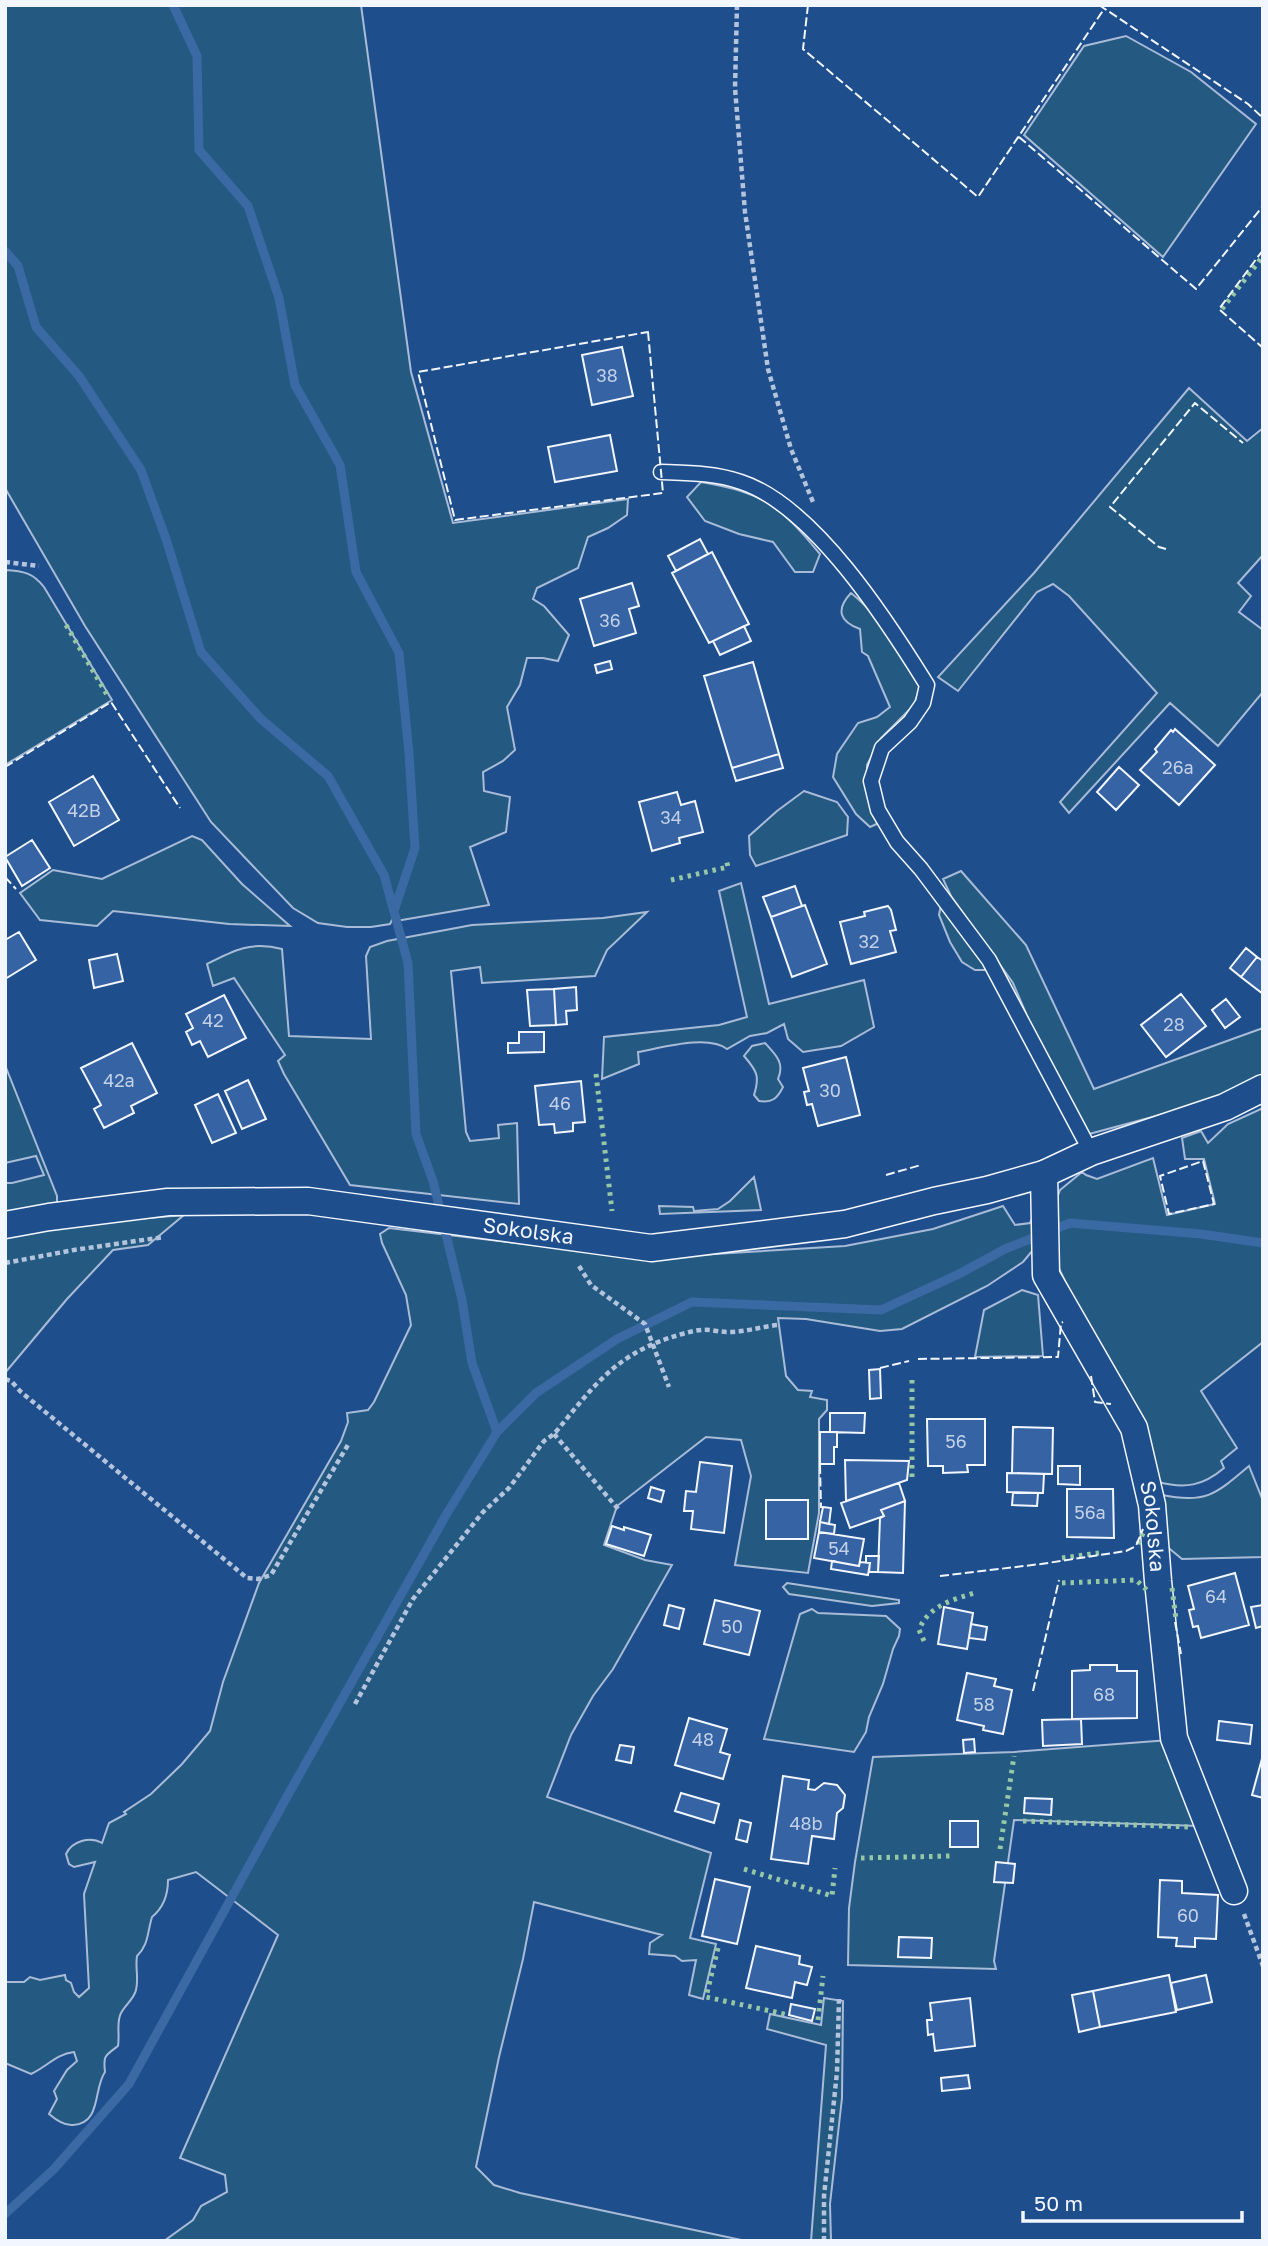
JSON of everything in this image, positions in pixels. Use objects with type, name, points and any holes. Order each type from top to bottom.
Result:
[{"type":"street","name":"Sokolska","points":[[5,1226],[49,1217],[168,1202],[308,1201],[651,1248],[845,1224],[987,1190],[1044,1174],[1091,1152],[1225,1107],[1263,1088]]},
{"type":"street","name":"Sokolska","points":[[1044,1174],[1046,1275],[1134,1428],[1152,1505],[1174,1738],[1234,1891]]},
{"type":"lane","points":[[661,472],[723,476],[744,482],[768,494],[821,539],[898,638],[927,685],[923,703],[910,722],[881,748],[871,781],[878,810],[897,842],[921,869],[989,960],[1091,1152]]},
{"type":"path","points":[[737,5],[735,88],[744,199],[768,369],[791,449],[812,498],[821,539]]},
{"type":"path","points":[[5,562],[39,566]]},
{"type":"path","points":[[5,1263],[164,1237]]},
{"type":"path","points":[[577,1237],[579,1266],[591,1285],[645,1324],[669,1387]]},
{"type":"path","points":[[355,1704],[413,1599],[483,1512],[509,1488],[544,1441],[554,1434],[603,1375],[631,1354],[653,1344],[701,1330],[749,1331],[776,1325]]},
{"type":"path","points":[[5,1379],[11,1381],[247,1578],[258,1579],[271,1575],[349,1443]]},
{"type":"path","points":[[554,1434],[619,1510]]},
{"type":"path","points":[[1234,1891],[1263,1966]]},
{"type":"path","points":[[824,2241],[824,2196],[837,2072],[839,1999]]},
{"type":"shaded area","points":[[5,5],[361,5],[411,372],[453,523],[628,499],[627,515],[588,537],[578,568],[537,588],[533,599],[544,606],[569,635],[558,661],[527,658],[520,685],[507,707],[515,750],[503,761],[483,772],[484,791],[510,797],[506,832],[470,847],[489,905],[392,920],[390,924],[371,927],[318,923],[293,908],[211,822],[85,626],[5,488]]},
{"type":"shaded area","points":[[1126,36],[1191,72],[1256,124],[1163,257],[1024,135],[1084,46]]},
{"type":"shaded area","points":[[1189,388],[1247,441],[1263,428],[1263,555],[1238,583],[1251,596],[1239,612],[1263,630],[1263,692],[1218,746],[1170,703],[1069,813],[1060,802],[1157,693],[1069,596],[1053,584],[1037,592],[958,691],[938,677],[1034,573]]},
{"type":"shaded area","points":[[701,482],[741,491],[769,504],[781,513],[820,554],[813,572],[795,572],[773,542],[739,534],[705,521],[687,497]]},
{"type":"shaded area","points":[[5,570],[27,574],[44,587],[112,700],[5,765]]},
{"type":"shaded area","points":[[851,593],[881,625],[920,687],[914,705],[881,738],[867,765],[867,790],[879,823],[870,827],[856,814],[833,777],[837,754],[858,723],[877,717],[890,707],[868,656],[862,652],[860,629],[848,623],[842,615],[843,605]]},
{"type":"shaded area","points":[[804,791],[837,802],[848,817],[847,835],[756,866],[750,855],[749,836]]},
{"type":"shaded area","points":[[192,836],[202,840],[242,884],[290,926],[229,924],[113,911],[97,926],[40,920],[20,893],[53,870],[102,879]]},
{"type":"shaded area","points":[[961,871],[1026,945],[1094,1089],[1263,1028],[1263,1077],[1212,1101],[1089,1134],[1031,1025],[1013,983],[951,896],[943,879]]},
{"type":"shaded area","points":[[741,883],[769,1004],[864,980],[874,1027],[841,1046],[803,1052],[788,1039],[784,1024],[767,1033],[750,1036],[727,1049],[697,1042],[671,1045],[638,1052],[639,1064],[602,1079],[604,1037],[719,1025],[747,1017],[719,891]]},
{"type":"shaded area","points":[[941,905],[988,970],[975,970],[962,962],[939,915]]},
{"type":"shaded area","points":[[647,912],[607,950],[595,976],[482,983],[480,967],[451,971],[466,1132],[470,1141],[499,1138],[498,1125],[517,1123],[519,1204],[350,1185],[284,1074],[278,1061],[285,1055],[234,978],[213,986],[207,964],[243,948],[261,946],[282,949],[289,1036],[371,1039],[366,956],[370,947],[387,941],[472,925],[603,918]]},
{"type":"shaded area","points":[[765,1043],[780,1064],[778,1079],[783,1087],[779,1095],[771,1101],[759,1101],[754,1095],[756,1074],[744,1056],[752,1046]]},
{"type":"shaded area","points":[[5,1065],[57,1196],[57,1204],[5,1214],[5,1183],[44,1175],[36,1156],[5,1163]]},
{"type":"shaded area","points":[[1263,1108],[1263,1342],[1201,1391],[1237,1448],[1221,1461],[1224,1468],[1209,1479],[1185,1485],[1158,1482],[1057,1264],[1052,1212],[1060,1190],[1082,1172],[1097,1179],[1153,1158],[1167,1215],[1215,1204],[1204,1159],[1185,1159],[1182,1138],[1201,1131],[1208,1143],[1228,1124]]},
{"type":"shaded area","points":[[754,1177],[761,1210],[660,1214],[659,1206],[693,1207],[694,1211],[718,1209]]},
{"type":"shaded area","points":[[1003,1206],[1015,1225],[1030,1223],[1036,1210],[1033,1250],[1023,1262],[987,1286],[902,1329],[880,1331],[806,1319],[778,1318],[786,1376],[798,1390],[812,1391],[810,1397],[827,1400],[827,1410],[819,1419],[819,1513],[808,1573],[735,1565],[751,1476],[741,1440],[706,1437],[617,1506],[604,1545],[645,1560],[672,1565],[613,1669],[593,1696],[571,1735],[547,1797],[711,1853],[690,1938],[716,1944],[703,1999],[689,1995],[696,1960],[682,1961],[675,1956],[649,1954],[650,1943],[662,1935],[534,1902],[476,2167],[494,2185],[520,2193],[746,2241],[164,2241],[193,2220],[201,2206],[227,2192],[225,2175],[180,2158],[278,1935],[196,1872],[168,1880],[164,1900],[152,1917],[146,1943],[137,1956],[136,1990],[120,2017],[118,2046],[105,2059],[105,2072],[93,2112],[82,2123],[73,2125],[63,2124],[49,2114],[57,2099],[54,2091],[67,2070],[77,2061],[74,2052],[57,2058],[31,2074],[5,2063],[5,1982],[24,1982],[30,1977],[40,1980],[65,1975],[79,1997],[89,1988],[84,1894],[95,1862],[74,1867],[69,1864],[66,1854],[72,1846],[82,1841],[102,1843],[109,1823],[126,1814],[124,1812],[151,1794],[182,1764],[210,1731],[223,1682],[259,1583],[341,1441],[348,1422],[347,1413],[368,1410],[374,1402],[411,1325],[406,1295],[380,1234],[389,1228],[577,1250],[682,1256],[845,1246],[933,1229]]},
{"type":"shaded area","points":[[184,1215],[148,1245],[113,1250],[67,1299],[5,1373],[5,1238],[89,1223]]},
{"type":"shaded area","points":[[1022,1290],[1038,1295],[1043,1356],[975,1357],[984,1310]]},
{"type":"shaded area","points":[[1249,1466],[1263,1501],[1263,1557],[1182,1559],[1165,1545],[1162,1495],[1190,1498],[1210,1494],[1228,1484]]},
{"type":"shaded area","points":[[787,1583],[899,1600],[899,1603],[872,1606],[789,1594],[783,1587]]},
{"type":"shaded area","points":[[812,1609],[818,1613],[886,1616],[900,1629],[866,1732],[854,1752],[764,1739],[800,1614]]},
{"type":"shaded area","points":[[1169,1740],[1199,1826],[1014,1820],[994,1961],[996,1969],[848,1965],[849,1908],[873,1757],[1014,1752]]},
{"type":"shaded area","points":[[824,1998],[843,2001],[842,2098],[830,2204],[831,2241],[811,2241],[826,2045],[767,2029],[770,2014],[821,2025]]},
{"type":"building","points":[[622,347],[633,396],[592,405],[582,355]]},
{"type":"building","points":[[610,435],[617,471],[555,482],[548,447]]},
{"type":"building","points":[[700,539],[708,554],[676,571],[668,556]]},
{"type":"building","points":[[712,552],[749,624],[709,643],[672,573]]},
{"type":"building","points":[[632,583],[639,606],[629,609],[636,633],[594,646],[580,599]]},
{"type":"building","points":[[744,626],[751,641],[720,655],[713,641]]},
{"type":"building","points":[[610,661],[612,669],[597,673],[595,665]]},
{"type":"building","points":[[753,662],[779,754],[732,768],[704,676]]},
{"type":"building","points":[[1175,729],[1215,765],[1179,805],[1140,770],[1157,752],[1155,749],[1171,730],[1173,732]]},
{"type":"building","points":[[779,754],[783,768],[736,781],[732,768]]},
{"type":"building","points":[[1119,767],[1139,785],[1116,810],[1097,792]]},
{"type":"building","points":[[93,776],[119,820],[74,846],[49,802]]},
{"type":"building","points":[[677,792],[681,805],[695,801],[703,832],[679,838],[680,843],[652,851],[639,802]]},
{"type":"building","points":[[32,840],[50,868],[22,886],[5,857]]},
{"type":"building","points":[[795,886],[802,906],[771,917],[763,897]]},
{"type":"building","points":[[805,905],[827,964],[792,977],[771,917]]},
{"type":"building","points":[[888,906],[896,930],[890,931],[896,952],[851,964],[840,922],[865,916],[864,912]]},
{"type":"building","points":[[19,932],[36,960],[5,979],[5,940]]},
{"type":"building","points":[[1246,948],[1257,957],[1241,977],[1230,968]]},
{"type":"building","points":[[117,954],[123,981],[94,988],[89,960]]},
{"type":"building","points":[[1257,957],[1263,961],[1263,994],[1241,977]]},
{"type":"building","points":[[576,987],[577,1010],[566,1011],[567,1024],[556,1025],[554,989]]},
{"type":"building","points":[[554,989],[556,1025],[530,1026],[527,990]]},
{"type":"building","points":[[1181,994],[1206,1026],[1166,1057],[1141,1025]]},
{"type":"building","points":[[224,995],[246,1038],[208,1057],[200,1041],[192,1045],[186,1032],[193,1028],[186,1014]]},
{"type":"building","points":[[1226,999],[1240,1017],[1225,1028],[1212,1010]]},
{"type":"building","points":[[519,1032],[544,1032],[544,1052],[508,1053],[508,1043],[519,1043]]},
{"type":"building","points":[[132,1043],[157,1093],[131,1106],[134,1113],[104,1128],[94,1109],[101,1105],[81,1068]]},
{"type":"building","points":[[846,1057],[860,1115],[818,1126],[812,1104],[807,1105],[804,1092],[809,1091],[803,1068]]},
{"type":"building","points":[[248,1080],[266,1119],[242,1129],[225,1091]]},
{"type":"building","points":[[581,1081],[585,1122],[573,1123],[573,1131],[555,1133],[554,1124],[539,1125],[535,1086]]},
{"type":"building","points":[[218,1094],[236,1133],[212,1143],[195,1105]]},
{"type":"building","points":[[880,1369],[881,1398],[870,1399],[869,1370]]},
{"type":"building","points":[[830,1413],[865,1413],[864,1433],[830,1432]]},
{"type":"building","points":[[927,1419],[985,1419],[985,1465],[967,1465],[968,1472],[943,1473],[943,1466],[928,1466]]},
{"type":"building","points":[[1013,1427],[1053,1428],[1052,1474],[1012,1473]]},
{"type":"building","points":[[820,1432],[837,1432],[834,1464],[820,1464]]},
{"type":"building","points":[[845,1460],[909,1461],[907,1480],[846,1501]]},
{"type":"building","points":[[700,1462],[732,1466],[724,1533],[691,1529],[693,1511],[684,1511],[686,1491],[696,1492]]},
{"type":"building","points":[[1058,1466],[1080,1466],[1080,1485],[1058,1484]]},
{"type":"building","points":[[1007,1473],[1044,1474],[1043,1493],[1007,1492]]},
{"type":"building","points":[[899,1483],[905,1501],[881,1510],[884,1516],[850,1528],[841,1503]]},
{"type":"building","points":[[651,1487],[664,1491],[661,1502],[648,1498]]},
{"type":"building","points":[[1067,1489],[1113,1489],[1114,1538],[1067,1537]]},
{"type":"building","points":[[1013,1493],[1038,1493],[1037,1506],[1012,1505]]},
{"type":"building","points":[[766,1500],[808,1500],[808,1539],[766,1539]]},
{"type":"building","points":[[905,1501],[903,1573],[878,1572],[880,1518],[884,1516],[881,1510]]},
{"type":"building","points":[[823,1507],[831,1508],[829,1524],[820,1522]]},
{"type":"building","points":[[820,1522],[835,1525],[834,1534],[819,1532]]},
{"type":"building","points":[[612,1526],[651,1535],[644,1556],[606,1544]]},
{"type":"building","points":[[819,1532],[864,1539],[859,1566],[814,1558]]},
{"type":"building","points":[[866,1556],[879,1556],[878,1572],[869,1572],[870,1563],[866,1563]]},
{"type":"building","points":[[832,1561],[859,1566],[860,1562],[870,1563],[868,1575],[831,1569]]},
{"type":"building","points":[[1235,1573],[1249,1625],[1201,1638],[1198,1626],[1193,1627],[1189,1610],[1194,1609],[1188,1586]]},
{"type":"building","points":[[715,1600],[760,1611],[749,1655],[704,1644]]},
{"type":"building","points":[[669,1605],[684,1609],[679,1629],[664,1625]]},
{"type":"building","points":[[1263,1605],[1263,1626],[1256,1628],[1251,1607]]},
{"type":"building","points":[[944,1607],[973,1613],[967,1649],[938,1644]]},
{"type":"building","points":[[971,1624],[987,1627],[985,1640],[969,1638]]},
{"type":"building","points":[[1090,1665],[1117,1665],[1117,1671],[1137,1671],[1137,1718],[1072,1719],[1072,1671],[1090,1670]]},
{"type":"building","points":[[967,1673],[996,1679],[994,1686],[1012,1690],[1003,1734],[983,1730],[984,1726],[957,1720]]},
{"type":"building","points":[[689,1718],[727,1729],[720,1752],[730,1755],[723,1779],[675,1765]]},
{"type":"building","points":[[1081,1719],[1082,1744],[1043,1746],[1042,1720]]},
{"type":"building","points":[[1219,1721],[1252,1725],[1250,1744],[1217,1740]]},
{"type":"building","points":[[974,1739],[975,1752],[964,1753],[963,1740]]},
{"type":"building","points":[[620,1745],[634,1747],[631,1763],[616,1760]]},
{"type":"building","points":[[1263,1755],[1263,1798],[1252,1795]]},
{"type":"building","points":[[783,1776],[809,1780],[808,1789],[815,1790],[824,1783],[837,1785],[845,1795],[843,1808],[837,1813],[834,1839],[812,1836],[808,1864],[771,1859]]},
{"type":"building","points":[[681,1793],[719,1804],[714,1823],[675,1811]]},
{"type":"building","points":[[1025,1798],[1052,1799],[1051,1815],[1024,1813]]},
{"type":"building","points":[[740,1820],[751,1823],[747,1842],[736,1839]]},
{"type":"building","points":[[950,1821],[978,1821],[978,1847],[950,1847]]},
{"type":"building","points":[[996,1862],[1015,1864],[1013,1883],[994,1882]]},
{"type":"building","points":[[715,1879],[750,1887],[737,1944],[702,1936]]},
{"type":"building","points":[[1160,1880],[1182,1881],[1182,1893],[1218,1895],[1216,1939],[1195,1938],[1195,1947],[1176,1946],[1177,1938],[1158,1937]]},
{"type":"building","points":[[899,1937],[932,1938],[931,1958],[898,1957]]},
{"type":"building","points":[[756,1946],[800,1956],[799,1964],[812,1967],[807,1985],[795,1982],[792,1998],[746,1988]]},
{"type":"building","points":[[1169,1975],[1176,2012],[1100,2027],[1093,1991]]},
{"type":"building","points":[[1206,1975],[1212,2002],[1177,2010],[1171,1983]]},
{"type":"building","points":[[1093,1991],[1100,2027],[1079,2032],[1072,1995]]},
{"type":"building","points":[[970,1998],[975,2046],[935,2051],[933,2034],[928,2035],[927,2020],[932,2020],[930,2003]]},
{"type":"building","points":[[791,2004],[815,2009],[812,2021],[789,2015]]},
{"type":"building","points":[[968,2075],[970,2088],[942,2091],[941,2078]]},
{"type":"waterway","points":[[173,5],[197,56],[199,150],[248,206],[279,298],[295,385],[340,465],[356,572],[399,653],[415,848],[395,908]]},
{"type":"waterway","points":[[5,251],[18,266],[36,327],[79,376],[141,470],[166,539],[201,652],[261,719],[328,776],[384,875],[408,963],[416,1134],[433,1181],[462,1300],[472,1363],[497,1432]]},
{"type":"waterway","points":[[5,2214],[54,2169],[129,2084],[446,1515],[497,1432],[536,1393],[617,1339],[692,1302],[881,1310],[959,1274],[1005,1249],[1070,1223],[1201,1234],[1263,1243]]},
{"type":"hedge","points":[[1222,309],[1263,256]]},
{"type":"hedge","points":[[66,625],[109,698]]},
{"type":"hedge","points":[[671,880],[728,867],[726,859]]},
{"type":"hedge","points":[[596,1074],[612,1211]]},
{"type":"hedge","points":[[912,1380],[912,1477]]},
{"type":"hedge","points":[[1138,1544],[1144,1531]]},
{"type":"hedge","points":[[1062,1558],[1099,1553]]},
{"type":"hedge","points":[[1062,1583],[1136,1580],[1149,1592]]},
{"type":"hedge","points":[[1172,1588],[1176,1619]]},
{"type":"hedge","points":[[924,1641],[919,1630],[928,1615],[942,1605],[974,1593]]},
{"type":"hedge","points":[[1000,1849],[1014,1756]]},
{"type":"hedge","points":[[1023,1821],[1191,1827]]},
{"type":"hedge","points":[[861,1858],[950,1856]]},
{"type":"hedge","points":[[744,1869],[832,1896],[835,1868]]},
{"type":"hedge","points":[[718,1948],[706,1997],[789,2015]]},
{"type":"hedge","points":[[818,2020],[823,1976]]},
{"type":"fence","points":[[808,5],[803,49],[978,197],[1104,9]]},
{"type":"fence","points":[[1099,5],[1248,104],[1263,118]]},
{"type":"fence","points":[[1019,137],[1196,289],[1263,206]]},
{"type":"fence","points":[[1263,250],[1219,309],[1263,348]]},
{"type":"fence","points":[[648,332],[663,493],[455,520],[418,372],[648,332]]},
{"type":"fence","points":[[1166,549],[1159,547],[1110,507],[1195,403],[1243,443]]},
{"type":"fence","points":[[5,767],[111,702],[180,808]]},
{"type":"fence","points":[[5,877],[16,889]]},
{"type":"fence","points":[[1203,1161],[1214,1204],[1169,1214],[1160,1176],[1203,1161]]},
{"type":"fence","points":[[886,1175],[921,1165]]},
{"type":"fence","points":[[918,1359],[1058,1357],[1063,1322]]},
{"type":"fence","points":[[880,1368],[909,1361]]},
{"type":"fence","points":[[1091,1376],[1095,1402],[1111,1404]]},
{"type":"fence","points":[[820,1465],[821,1508]]},
{"type":"fence","points":[[940,1576],[1126,1551],[1136,1546],[1143,1529]]},
{"type":"fence","points":[[1033,1691],[1059,1580]]},
{"type":"fence","points":[[1175,1622],[1181,1654]]}]
